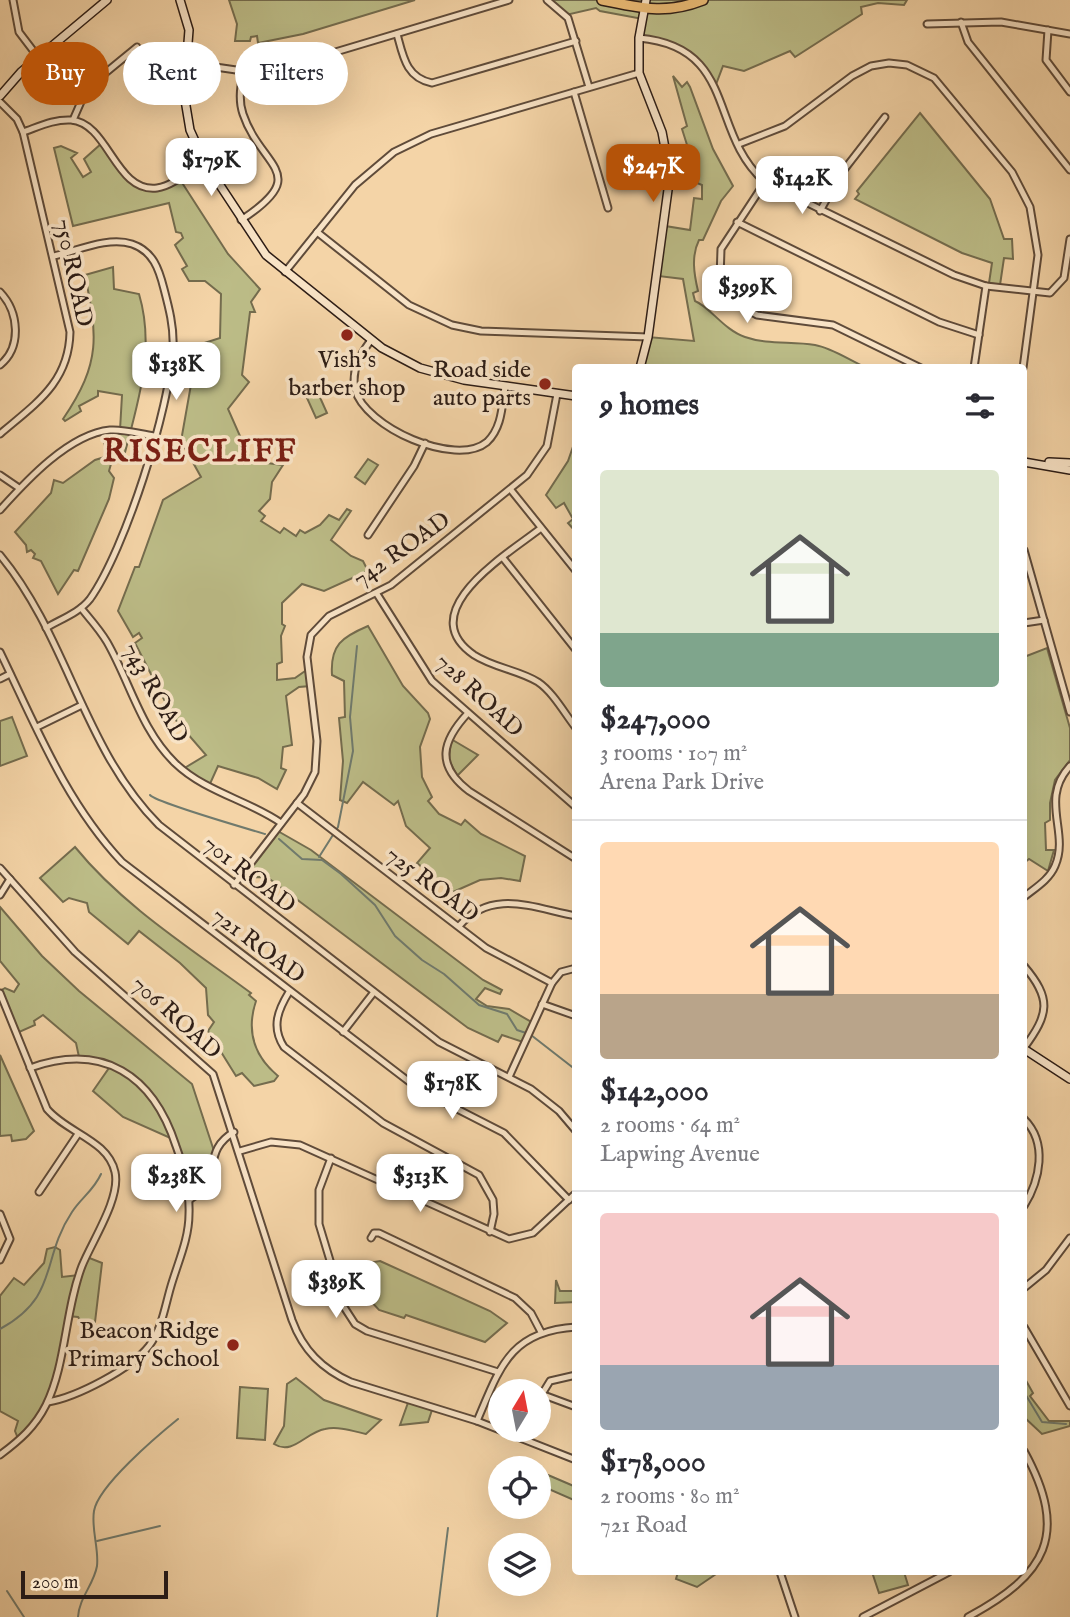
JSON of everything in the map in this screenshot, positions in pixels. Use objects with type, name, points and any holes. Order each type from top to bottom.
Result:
[{"type":"highway","points":[[602,0],[674,10],[704,0]]},
{"type":"street","points":[[13,0],[19,32],[27,42]]},
{"type":"street","points":[[56,42],[107,0]]},
{"type":"street","points":[[180,0],[189,30],[189,42]]},
{"type":"street","points":[[348,48],[509,0]]},
{"type":"street","points":[[547,0],[568,18],[589,87]]},
{"type":"street","points":[[644,364],[670,169],[662,132],[639,73],[639,38],[645,4]]},
{"type":"street","points":[[961,22],[968,42],[1070,170]]},
{"type":"street","points":[[927,24],[1001,22],[1070,34]]},
{"type":"street","points":[[1048,30],[1046,60],[1070,92]]},
{"type":"street","points":[[397,34],[409,70],[419,79],[432,83],[576,41]]},
{"type":"street","points":[[639,38],[676,46],[704,67],[749,166],[765,183],[954,275],[986,286],[1050,293],[1062,282],[1070,239]]},
{"type":"street","points":[[73,120],[88,88],[123,59]]},
{"type":"street","points":[[739,145],[785,126],[852,76],[870,66],[898,63],[926,72],[945,89],[1012,172],[1024,193],[1038,241],[1024,364]]},
{"type":"street","points":[[285,272],[355,185],[394,152],[431,134],[639,73]]},
{"type":"street","points":[[0,96],[21,74]]},
{"type":"street","points":[[574,92],[608,208]]},
{"type":"street","name":"750 ROAD","points":[[0,102],[16,119],[23,132],[69,327],[65,364],[45,397],[0,434]]},
{"type":"street","points":[[186,105],[186,116],[204,161],[266,255],[371,340],[420,368],[505,387],[572,396]]},
{"type":"street","points":[[240,105],[243,116],[275,169],[278,180],[272,198],[241,220]]},
{"type":"street","points":[[820,211],[835,183],[885,117]]},
{"type":"street","points":[[23,132],[51,122],[73,120],[87,126],[131,179],[142,187],[163,187],[204,161]]},
{"type":"street","points":[[765,183],[722,248],[719,270],[728,296],[740,307],[765,317],[833,325],[913,364]]},
{"type":"street","points":[[737,222],[950,327],[979,335]]},
{"type":"street","points":[[317,232],[409,304],[452,325],[481,331],[648,339]]},
{"type":"street","points":[[46,628],[81,608],[101,581],[141,486],[173,347],[170,314],[156,264],[139,247],[120,242],[54,256]]},
{"type":"street","points":[[975,364],[986,286]]},
{"type":"street","points":[[0,292],[9,304],[16,333],[13,349],[0,365]]},
{"type":"street","points":[[371,340],[358,359],[355,372],[358,398],[374,418],[425,443],[462,452],[486,443],[498,426],[505,387]]},
{"type":"street","name":"742 ROAD","points":[[234,885],[309,787],[317,760],[307,657],[311,635],[329,616],[377,594],[511,490],[535,467],[544,453],[552,430],[557,394]]},
{"type":"street","points":[[0,510],[19,488],[69,447],[89,435],[118,430],[154,436]]},
{"type":"street","points":[[368,535],[414,466],[425,443]]},
{"type":"street","points":[[1027,462],[1070,463]]},
{"type":"street","points":[[1027,463],[1070,470]]},
{"type":"street","points":[[0,475],[19,488]]},
{"type":"street","points":[[511,490],[572,566]]},
{"type":"street","points":[[541,528],[462,593],[456,611],[457,633],[476,656],[540,683],[572,723]]},
{"type":"street","name":"701 ROAD","points":[[0,555],[18,579],[46,628],[112,766],[138,803],[170,836],[446,1047],[509,1077],[544,1098],[572,1127]]},
{"type":"street","points":[[503,558],[572,645]]},
{"type":"street","points":[[1027,566],[1070,712]]},
{"type":"street","name":"728 ROAD","points":[[377,594],[427,676],[572,804]]},
{"type":"street","name":"743 ROAD","points":[[81,608],[105,639],[146,723],[167,755],[195,779],[247,802],[281,823]]},
{"type":"street","points":[[1027,623],[1044,620]]},
{"type":"street","name":"721 ROAD","points":[[0,652],[65,788],[93,830],[122,862],[420,1090],[504,1133],[569,1200]]},
{"type":"street","points":[[0,679],[10,674]]},
{"type":"street","points":[[37,727],[82,705]]},
{"type":"street","points":[[468,713],[452,731],[447,743],[446,759],[453,777],[469,791],[572,854]]},
{"type":"street","points":[[1027,895],[1045,880],[1056,866],[1058,847],[1055,796],[1059,781],[1070,766]]},
{"type":"street","name":"725 ROAD","points":[[297,803],[494,954],[552,984]]},
{"type":"street","name":"706 ROAD","points":[[0,869],[75,952],[208,1067],[218,1081],[292,1320],[307,1350],[325,1368],[351,1382],[488,1425]]},
{"type":"street","points":[[0,895],[10,879]]},
{"type":"street","points":[[459,926],[476,909],[492,903],[572,915]]},
{"type":"street","points":[[509,1077],[552,984],[561,972],[572,969]]},
{"type":"street","points":[[1027,970],[1039,986],[1045,1003],[1039,1027],[1027,1044]]},
{"type":"street","points":[[289,992],[276,1018],[284,1047],[383,1123],[479,1175],[492,1200],[494,1214],[490,1232]]},
{"type":"street","points":[[343,1032],[374,992]]},
{"type":"street","points":[[0,993],[47,1109],[58,1121],[99,1146],[111,1159],[116,1187],[78,1279],[48,1402],[27,1433],[0,1455]]},
{"type":"street","points":[[542,1004],[572,1015]]},
{"type":"street","points":[[1027,1050],[1070,1079]]},
{"type":"street","points":[[30,1068],[62,1058],[81,1057],[111,1065],[131,1077],[153,1097],[166,1116],[185,1175],[189,1200],[187,1237],[160,1324],[150,1344],[139,1357],[121,1369],[65,1398],[48,1402]]},
{"type":"street","points":[[1027,1123],[1035,1133],[1040,1154],[1027,1196]]},
{"type":"street","points":[[189,1200],[208,1185],[218,1144],[234,1132]]},
{"type":"street","points":[[39,1192],[78,1134]]},
{"type":"street","points":[[240,1151],[281,1142],[300,1145],[490,1232],[509,1238],[525,1237],[572,1197]]},
{"type":"street","points":[[331,1158],[319,1190],[317,1216],[342,1300],[351,1319],[373,1333],[498,1372]]},
{"type":"street","points":[[0,1214],[8,1227],[10,1239],[0,1260]]},
{"type":"street","points":[[372,1238],[374,1233],[379,1233],[515,1298],[531,1313],[541,1332]]},
{"type":"street","points":[[1027,1284],[1045,1270],[1070,1238]]},
{"type":"street","points":[[477,1421],[498,1372],[520,1344],[541,1332],[572,1328]]},
{"type":"street","points":[[1027,1332],[1070,1406]]},
{"type":"street","points":[[551,1384],[555,1379],[572,1376]]},
{"type":"street","points":[[551,1399],[572,1406]]},
{"type":"street","name":"706 ROAD","points":[[532,1442],[572,1458]]},
{"type":"street","points":[[968,1617],[1015,1589],[1030,1573],[1043,1550],[1049,1523],[1048,1507],[1038,1477],[1027,1457]]},
{"type":"street","points":[[781,1575],[796,1617]]},
{"type":"street","points":[[863,1617],[942,1575]]},
{"type":"green space","points":[[229,0],[415,0],[303,34],[263,42],[258,42],[257,36],[251,37],[250,41],[235,41],[237,24]]},
{"type":"green space","points":[[547,0],[907,0],[904,5],[878,3],[861,7],[862,14],[795,57],[790,51],[744,71],[723,66],[715,87],[684,51],[639,38],[643,19],[596,8],[566,15]]},
{"type":"green space","points":[[673,76],[682,87],[687,82],[690,87],[713,149],[733,186],[721,201],[703,240],[699,240],[696,246],[694,265],[698,291],[693,293],[695,301],[737,334],[762,341],[821,347],[859,364],[644,364],[648,337],[694,341],[683,279],[658,276],[665,226],[690,230],[694,198],[702,199],[702,185],[697,183],[695,171],[670,171],[668,154],[688,148],[682,129],[687,126]]},
{"type":"green space","points":[[920,113],[990,199],[1004,239],[1012,239],[1013,259],[1004,258],[1000,285],[989,283],[992,263],[962,253],[855,199],[859,194],[857,191]]},
{"type":"green space","points":[[102,143],[137,184],[157,189],[179,178],[228,254],[260,289],[251,302],[255,312],[250,312],[242,375],[249,382],[228,409],[251,461],[283,465],[272,482],[270,499],[259,511],[265,516],[261,521],[280,533],[284,528],[296,536],[300,530],[305,533],[320,525],[329,515],[339,520],[347,509],[351,511],[331,540],[351,556],[363,561],[368,571],[324,591],[302,584],[282,603],[282,624],[285,626],[281,636],[282,662],[277,664],[277,680],[295,678],[308,669],[310,686],[299,687],[286,696],[292,745],[283,747],[281,768],[286,770],[277,789],[258,778],[218,766],[209,786],[183,769],[206,755],[173,717],[135,643],[142,638],[139,633],[133,637],[118,611],[135,567],[139,567],[163,500],[201,477],[181,441],[198,345],[220,338],[221,294],[205,281],[189,281],[182,269],[187,266],[175,245],[183,238],[181,233],[176,232],[169,203],[73,226],[54,148],[61,146],[77,153],[71,158],[83,177],[91,172],[84,159]]},
{"type":"green space","points":[[113,267],[114,289],[139,294],[146,336],[143,378],[123,460],[111,464],[109,471],[114,478],[109,499],[78,571],[74,570],[58,594],[41,561],[33,558],[35,554],[31,550],[27,552],[26,545],[15,532],[51,493],[54,480],[63,483],[95,460],[108,456],[101,432],[120,430],[122,395],[98,391],[98,396],[79,406],[81,411],[65,421],[63,419],[85,381],[93,348],[94,332],[85,275]]},
{"type":"green space","points":[[318,393],[327,413],[316,418],[307,398]]},
{"type":"green space","points":[[572,450],[572,517],[564,503],[556,508],[546,495],[568,461]]},
{"type":"green space","points":[[368,459],[378,465],[365,484],[355,477]]},
{"type":"green space","points":[[368,626],[403,686],[428,713],[430,719],[420,747],[422,777],[432,797],[428,801],[439,814],[461,825],[465,820],[481,834],[525,856],[520,881],[501,878],[480,880],[453,892],[417,863],[430,848],[406,826],[398,801],[394,805],[363,782],[347,803],[340,800],[343,761],[339,718],[345,717],[344,681],[332,675],[333,656],[345,638]]},
{"type":"green space","points":[[1047,648],[1070,728],[1070,760],[1055,780],[1050,803],[1050,820],[1045,823],[1046,850],[1054,850],[1048,871],[1029,859],[1027,861],[1027,656]]},
{"type":"green space","points":[[12,717],[27,756],[0,766],[0,721]]},
{"type":"green space","points":[[451,739],[478,755],[457,776],[449,760]]},
{"type":"green space","points":[[276,830],[311,850],[483,980],[502,990],[500,994],[485,988],[476,999],[487,1006],[509,1009],[533,1023],[523,1042],[502,1035],[498,1042],[468,1028],[267,877],[264,880],[261,877],[240,878]]},
{"type":"green space","points":[[75,847],[136,907],[251,993],[249,995],[256,1001],[252,1023],[254,1042],[263,1060],[278,1076],[274,1081],[254,1086],[242,1073],[236,1076],[208,1031],[214,1022],[208,1015],[206,988],[180,963],[139,931],[128,944],[89,912],[87,903],[69,898],[63,902],[40,878]]},
{"type":"green space","points":[[0,907],[42,956],[79,991],[192,1084],[214,1151],[209,1181],[193,1195],[190,1193],[175,1140],[123,1117],[93,1091],[111,1065],[79,1057],[76,1043],[43,1015],[34,1021],[35,1025],[17,1033],[0,991],[5,988],[14,992],[19,984],[0,961]]},
{"type":"green space","points":[[0,1055],[34,1131],[26,1139],[12,1141],[11,1135],[0,1136]]},
{"type":"green space","points":[[55,1247],[60,1250],[62,1277],[79,1275],[87,1257],[102,1263],[95,1322],[82,1323],[78,1317],[68,1316],[49,1402],[19,1441],[15,1431],[18,1421],[0,1411],[0,1296],[14,1278],[24,1285],[44,1263],[47,1249]]},
{"type":"green space","points":[[380,1261],[490,1311],[507,1323],[485,1342],[406,1315],[404,1318],[379,1310],[367,1297],[357,1265]]},
{"type":"green space","points":[[556,1280],[560,1291],[572,1291],[572,1302],[555,1303]]},
{"type":"green space","points":[[296,1378],[324,1400],[381,1420],[366,1434],[330,1428],[318,1431],[287,1447],[274,1444],[284,1426],[287,1384]]},
{"type":"green space","points":[[1027,1382],[1033,1393],[1030,1396],[1049,1421],[1070,1421],[1070,1426],[1042,1434],[1027,1420]]},
{"type":"green space","points":[[240,1387],[268,1389],[265,1440],[237,1438]]},
{"type":"green space","points":[[409,1400],[433,1407],[428,1422],[400,1425]]},
{"type":"green space","points":[[551,1476],[572,1485],[572,1499],[551,1490]]},
{"type":"green space","points":[[677,1575],[715,1575],[697,1587],[676,1579]]},
{"type":"green space","points":[[873,1575],[905,1575],[908,1585],[879,1593]]},
{"type":"waterway","points":[[319,857],[338,827],[353,751],[350,717],[357,646]]},
{"type":"waterway","points":[[150,795],[265,834]]},
{"type":"waterway","points":[[279,839],[302,859],[322,860],[341,874],[375,905],[395,936],[422,960],[444,974],[479,1005],[507,1014],[517,1030],[526,1033]]},
{"type":"waterway","points":[[531,1035],[572,1067]]},
{"type":"waterway","points":[[0,1329],[32,1304],[41,1290],[62,1229],[101,1174]]},
{"type":"waterway","points":[[1027,1397],[1042,1422],[1066,1424]]},
{"type":"waterway","points":[[78,1617],[97,1566],[93,1518],[98,1501],[117,1475],[178,1419]]},
{"type":"waterway","points":[[97,1541],[160,1526]]},
{"type":"waterway","points":[[437,1617],[448,1528]]},
{"type":"waterway","points":[[7,1591],[24,1617]]},
{"type":"place","name":"Vish's barber shop","points":[[347,335]]},
{"type":"place","name":"Road side auto parts","points":[[545,384]]},
{"type":"place","name":"Beacon Ridge Primary School","points":[[233,1345]]},
{"type":"district","name":"RISECLIFF","points":[[200,452]]}]
